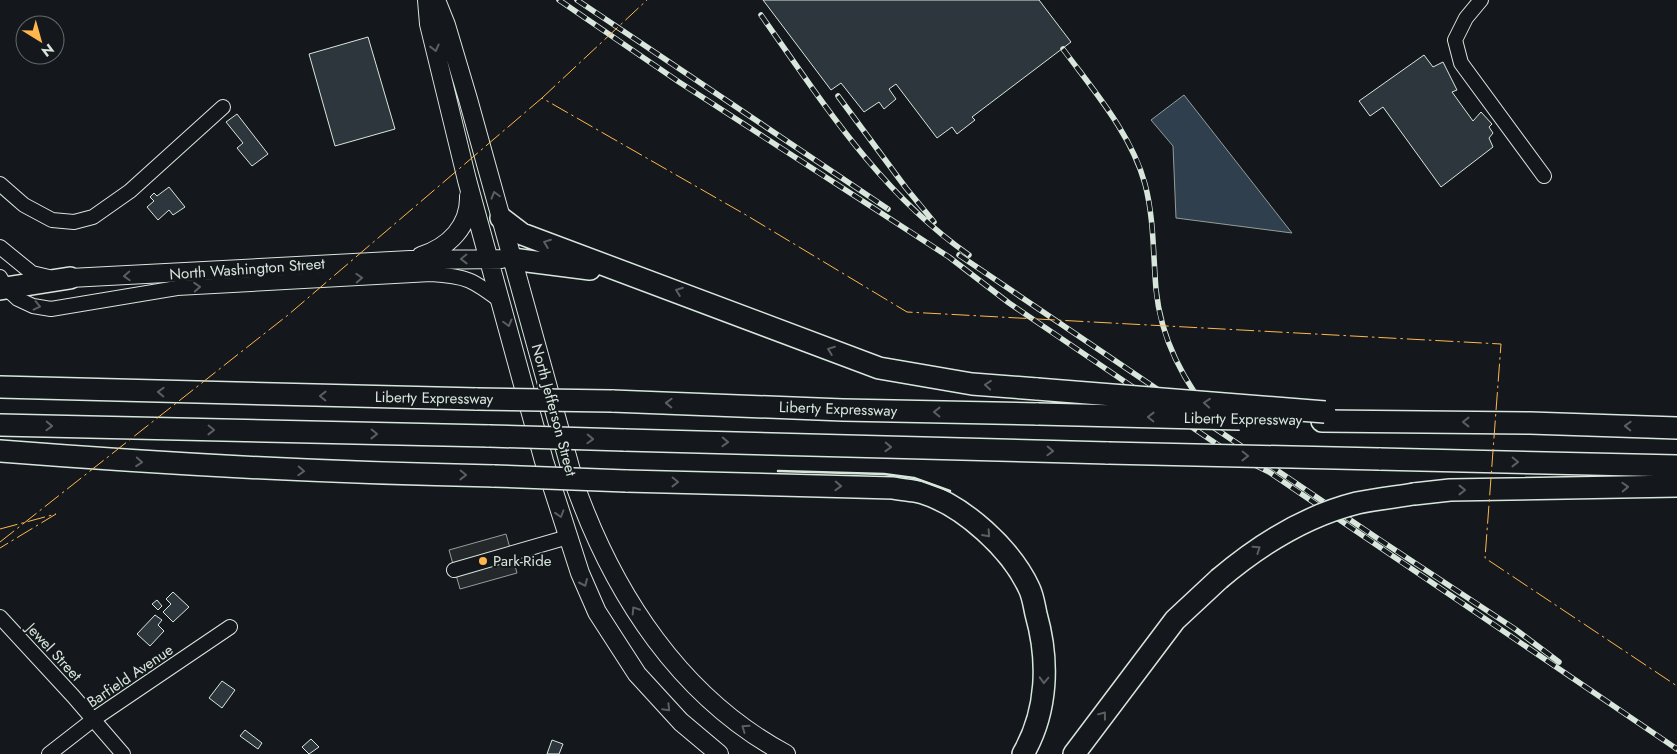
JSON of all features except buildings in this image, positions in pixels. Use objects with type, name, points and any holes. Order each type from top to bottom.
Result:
[{"type":"highway","points":[[501,218],[522,234],[879,368],[972,384],[1324,416],[1356,422],[1530,423],[1677,428]]},
{"type":"highway","points":[[512,259],[625,273]]},
{"type":"highway","points":[[2,285],[70,278]]},
{"type":"highway","name":"Liberty Expressway","points":[[0,388],[477,399],[612,400],[843,410],[1038,414],[1324,416]]},
{"type":"highway","points":[[0,425],[1677,466]]},
{"type":"highway","points":[[0,451],[198,466],[325,472],[893,488],[922,493],[950,505],[981,528],[1014,563],[1030,588],[1043,638],[1045,682],[1033,736],[1024,753]]},
{"type":"highway","points":[[1074,754],[1175,620],[1219,579],[1274,538],[1309,521],[1356,503],[1450,490],[1677,486]]},
{"type":"main road","name":"North Jefferson Street","points":[[427,0],[429,24],[467,180],[490,258],[544,461],[580,573],[597,612],[637,674],[681,722],[719,754]]},
{"type":"main road","name":"North Jefferson Street","points":[[436,0],[446,25],[575,485],[591,530],[619,585],[656,640],[701,692],[738,724],[786,754]]},
{"type":"main road","points":[[410,260],[441,248],[459,230],[469,208],[467,180]]},
{"type":"main road","points":[[70,278],[410,260],[512,259]]},
{"type":"street","points":[[1481,0],[1466,18],[1455,40],[1461,63],[1544,176]]},
{"type":"street","points":[[0,184],[24,205],[52,220],[74,222],[93,217],[130,191],[223,107]]},
{"type":"street","points":[[0,247],[32,273],[70,278]]},
{"type":"street","name":"North Washington Street","points":[[2,285],[25,303],[51,308],[177,288],[431,274],[466,278],[478,283],[502,302]]},
{"type":"street","points":[[454,570],[568,537]]},
{"type":"street","name":"Jewel Street","points":[[0,617],[94,719],[123,754]]},
{"type":"street","name":"Barfield Avenue","points":[[49,754],[94,719],[230,627]]},
{"type":"shaded area","name":"Park-Ride","points":[[506,534],[517,573],[460,589],[449,550]]},
{"type":"water","points":[[1184,95],[1292,233],[1176,218],[1173,146],[1151,120]]},
{"type":"railway","points":[[559,0],[679,82],[949,257],[1009,303],[1227,451],[1269,472],[1677,749]]},
{"type":"railway","points":[[577,0],[888,209]]},
{"type":"railway","points":[[761,15],[807,81],[880,175],[908,204],[969,255]]},
{"type":"railway","points":[[1063,49],[1110,113],[1139,165],[1150,210],[1156,289],[1163,327],[1187,380],[1221,427]]},
{"type":"railway","points":[[838,96],[906,188],[934,222]]},
{"type":"railway","points":[[959,255],[1380,540],[1515,629],[1559,662]]},
{"type":"wall","points":[[778,471],[884,474],[914,478],[950,491]]},
{"type":"power","points":[[542,98],[647,0]]},
{"type":"power","points":[[0,542],[288,315],[542,98],[746,215],[907,312],[1501,344],[1485,558],[1677,686]]},
{"type":"power","points":[[0,529],[56,514],[0,548]]},
{"type":"place","name":"Park-Ride","points":[[483,561]]}]
